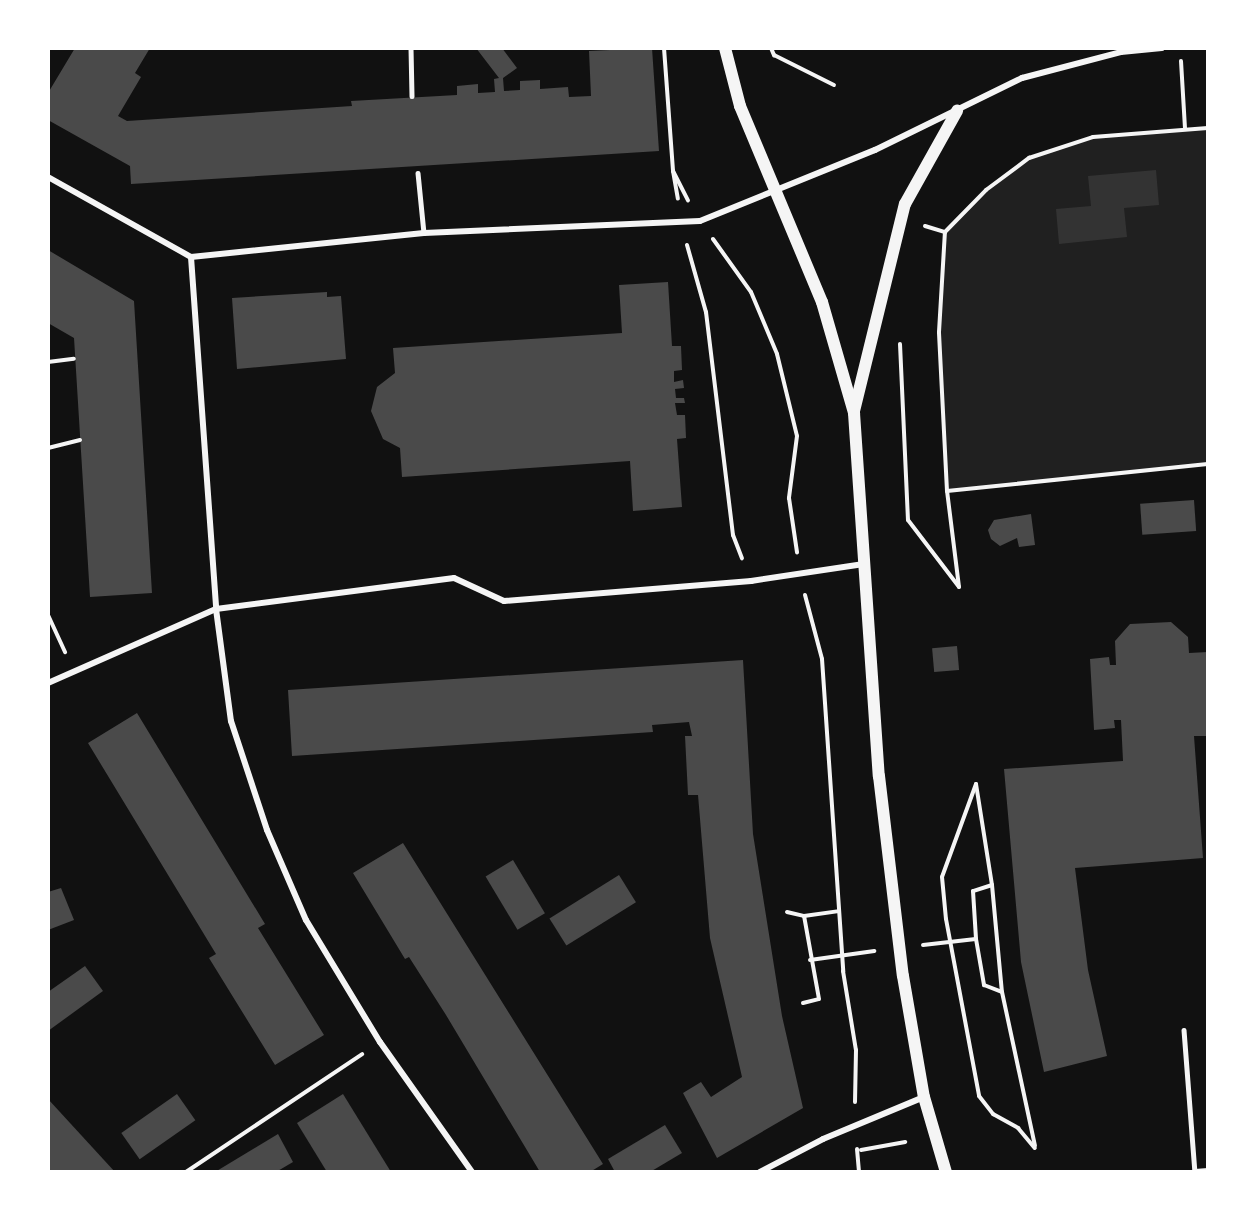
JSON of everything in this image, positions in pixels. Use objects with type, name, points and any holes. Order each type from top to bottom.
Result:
[{"type":"main road","points":[[725,48],[740,106],[822,302],[854,412],[879,776],[903,975],[924,1097],[946,1172]]},
{"type":"main road","points":[[854,412],[905,204],[957,111]]},
{"type":"street","points":[[48,177],[191,257],[424,233],[700,221],[875,150],[1022,78],[1121,50],[1162,48]]},
{"type":"street","points":[[191,257],[216,609],[231,721],[267,830],[306,920],[380,1042],[472,1172]]},
{"type":"street","points":[[48,683],[216,609],[454,578],[504,601],[751,581],[864,564]]},
{"type":"street","points":[[760,1172],[855,1125],[924,1097]]},
{"type":"street","points":[[1195,1172],[1208,1171]]},
{"type":"lane","points":[[411,48],[412,96]]},
{"type":"lane","points":[[418,173],[424,233]]},
{"type":"lane","points":[[1184,1030],[1195,1172]]},
{"type":"path","points":[[664,48],[673,171],[706,312],[733,535],[751,581]]},
{"type":"path","points":[[771,48],[774,55],[834,85]]},
{"type":"path","points":[[1180,48],[1185,129]]},
{"type":"path","points":[[899,332],[908,520],[959,587],[947,491],[939,332],[945,232],[986,190],[1029,158],[1093,137],[1208,128]]},
{"type":"path","points":[[673,171],[700,221],[751,292],[777,354],[797,436],[789,498],[799,572],[822,659],[843,971],[856,1050],[855,1125],[859,1172]]},
{"type":"path","points":[[48,362],[74,359]]},
{"type":"path","points":[[48,448],[80,440]]},
{"type":"path","points":[[947,491],[1208,465]]},
{"type":"path","points":[[48,615],[74,673]]},
{"type":"path","points":[[976,784],[992,885],[1002,992],[1035,1148],[1018,1128],[993,1114],[979,1096],[946,919],[942,877],[976,784]]},
{"type":"path","points":[[992,885],[973,891],[976,939],[984,986],[1002,992]]},
{"type":"path","points":[[787,912],[804,916],[839,911]]},
{"type":"path","points":[[802,1003],[819,999],[810,960],[804,916]]},
{"type":"path","points":[[936,944],[976,939]]},
{"type":"path","points":[[810,960],[846,955]]},
{"type":"path","points":[[186,1172],[380,1042]]},
{"type":"path","points":[[848,1152],[905,1142]]},
{"type":"shaded area","points":[[1208,128],[1208,464],[947,491],[939,332],[945,232],[986,190],[1029,158],[1093,137]]},
{"type":"shaded area","points":[[1156,170],[1159,205],[1124,208],[1127,237],[1059,244],[1056,209],[1091,206],[1088,176]]},
{"type":"building","points":[[75,48],[150,48],[135,73],[141,77],[118,116],[127,121],[352,106],[351,101],[457,95],[457,86],[478,84],[478,93],[495,92],[494,79],[499,78],[476,48],[502,48],[517,68],[503,78],[504,91],[520,90],[520,81],[540,80],[540,89],[568,87],[569,97],[591,96],[589,51],[652,48],[659,151],[131,184],[130,166],[48,120],[48,93]]},
{"type":"building","points":[[48,250],[134,301],[152,593],[90,597],[74,338],[48,323]]},
{"type":"building","points":[[668,282],[672,346],[681,346],[682,370],[674,371],[674,382],[683,380],[684,388],[675,389],[676,398],[684,398],[685,403],[675,403],[677,415],[685,415],[686,438],[677,439],[682,507],[633,511],[630,461],[402,477],[400,448],[383,439],[371,411],[377,387],[395,373],[393,348],[622,333],[619,285]]},
{"type":"building","points":[[327,292],[327,297],[341,296],[346,359],[237,369],[232,298]]},
{"type":"building","points":[[1194,500],[1196,531],[1142,535],[1140,504]]},
{"type":"building","points":[[1031,514],[1035,545],[1019,547],[1017,538],[1000,546],[991,539],[988,530],[994,520]]},
{"type":"building","points":[[1171,622],[1188,637],[1189,653],[1208,652],[1208,736],[1194,736],[1203,858],[1075,868],[1088,970],[1107,1056],[1044,1072],[1021,962],[1004,769],[1123,761],[1121,720],[1114,720],[1115,728],[1094,730],[1090,659],[1109,657],[1110,665],[1116,665],[1115,641],[1130,624]]},
{"type":"building","points":[[957,646],[959,670],[934,672],[932,648]]},
{"type":"building","points":[[743,660],[753,834],[782,1016],[803,1108],[717,1158],[683,1093],[701,1082],[711,1097],[742,1077],[710,938],[698,795],[688,795],[685,736],[692,736],[689,722],[652,725],[653,732],[292,756],[288,690]]},
{"type":"building","points":[[137,713],[265,924],[258,928],[324,1035],[275,1065],[209,958],[216,954],[88,743]]},
{"type":"building","points":[[403,843],[603,1164],[590,1172],[540,1172],[446,1015],[409,957],[405,959],[353,873]]},
{"type":"building","points":[[513,860],[545,913],[518,930],[486,876]]},
{"type":"building","points":[[619,875],[636,902],[566,946],[549,918]]},
{"type":"building","points":[[61,888],[74,920],[48,930],[48,892]]},
{"type":"building","points":[[85,966],[103,991],[48,1031],[48,992]]},
{"type":"building","points":[[177,1094],[195,1120],[140,1159],[121,1133]]},
{"type":"building","points":[[343,1094],[391,1172],[327,1172],[297,1123]]},
{"type":"building","points":[[48,1099],[115,1172],[48,1172]]},
{"type":"building","points":[[665,1125],[682,1153],[650,1172],[615,1172],[608,1159]]},
{"type":"building","points":[[278,1134],[293,1162],[276,1172],[215,1172]]}]
